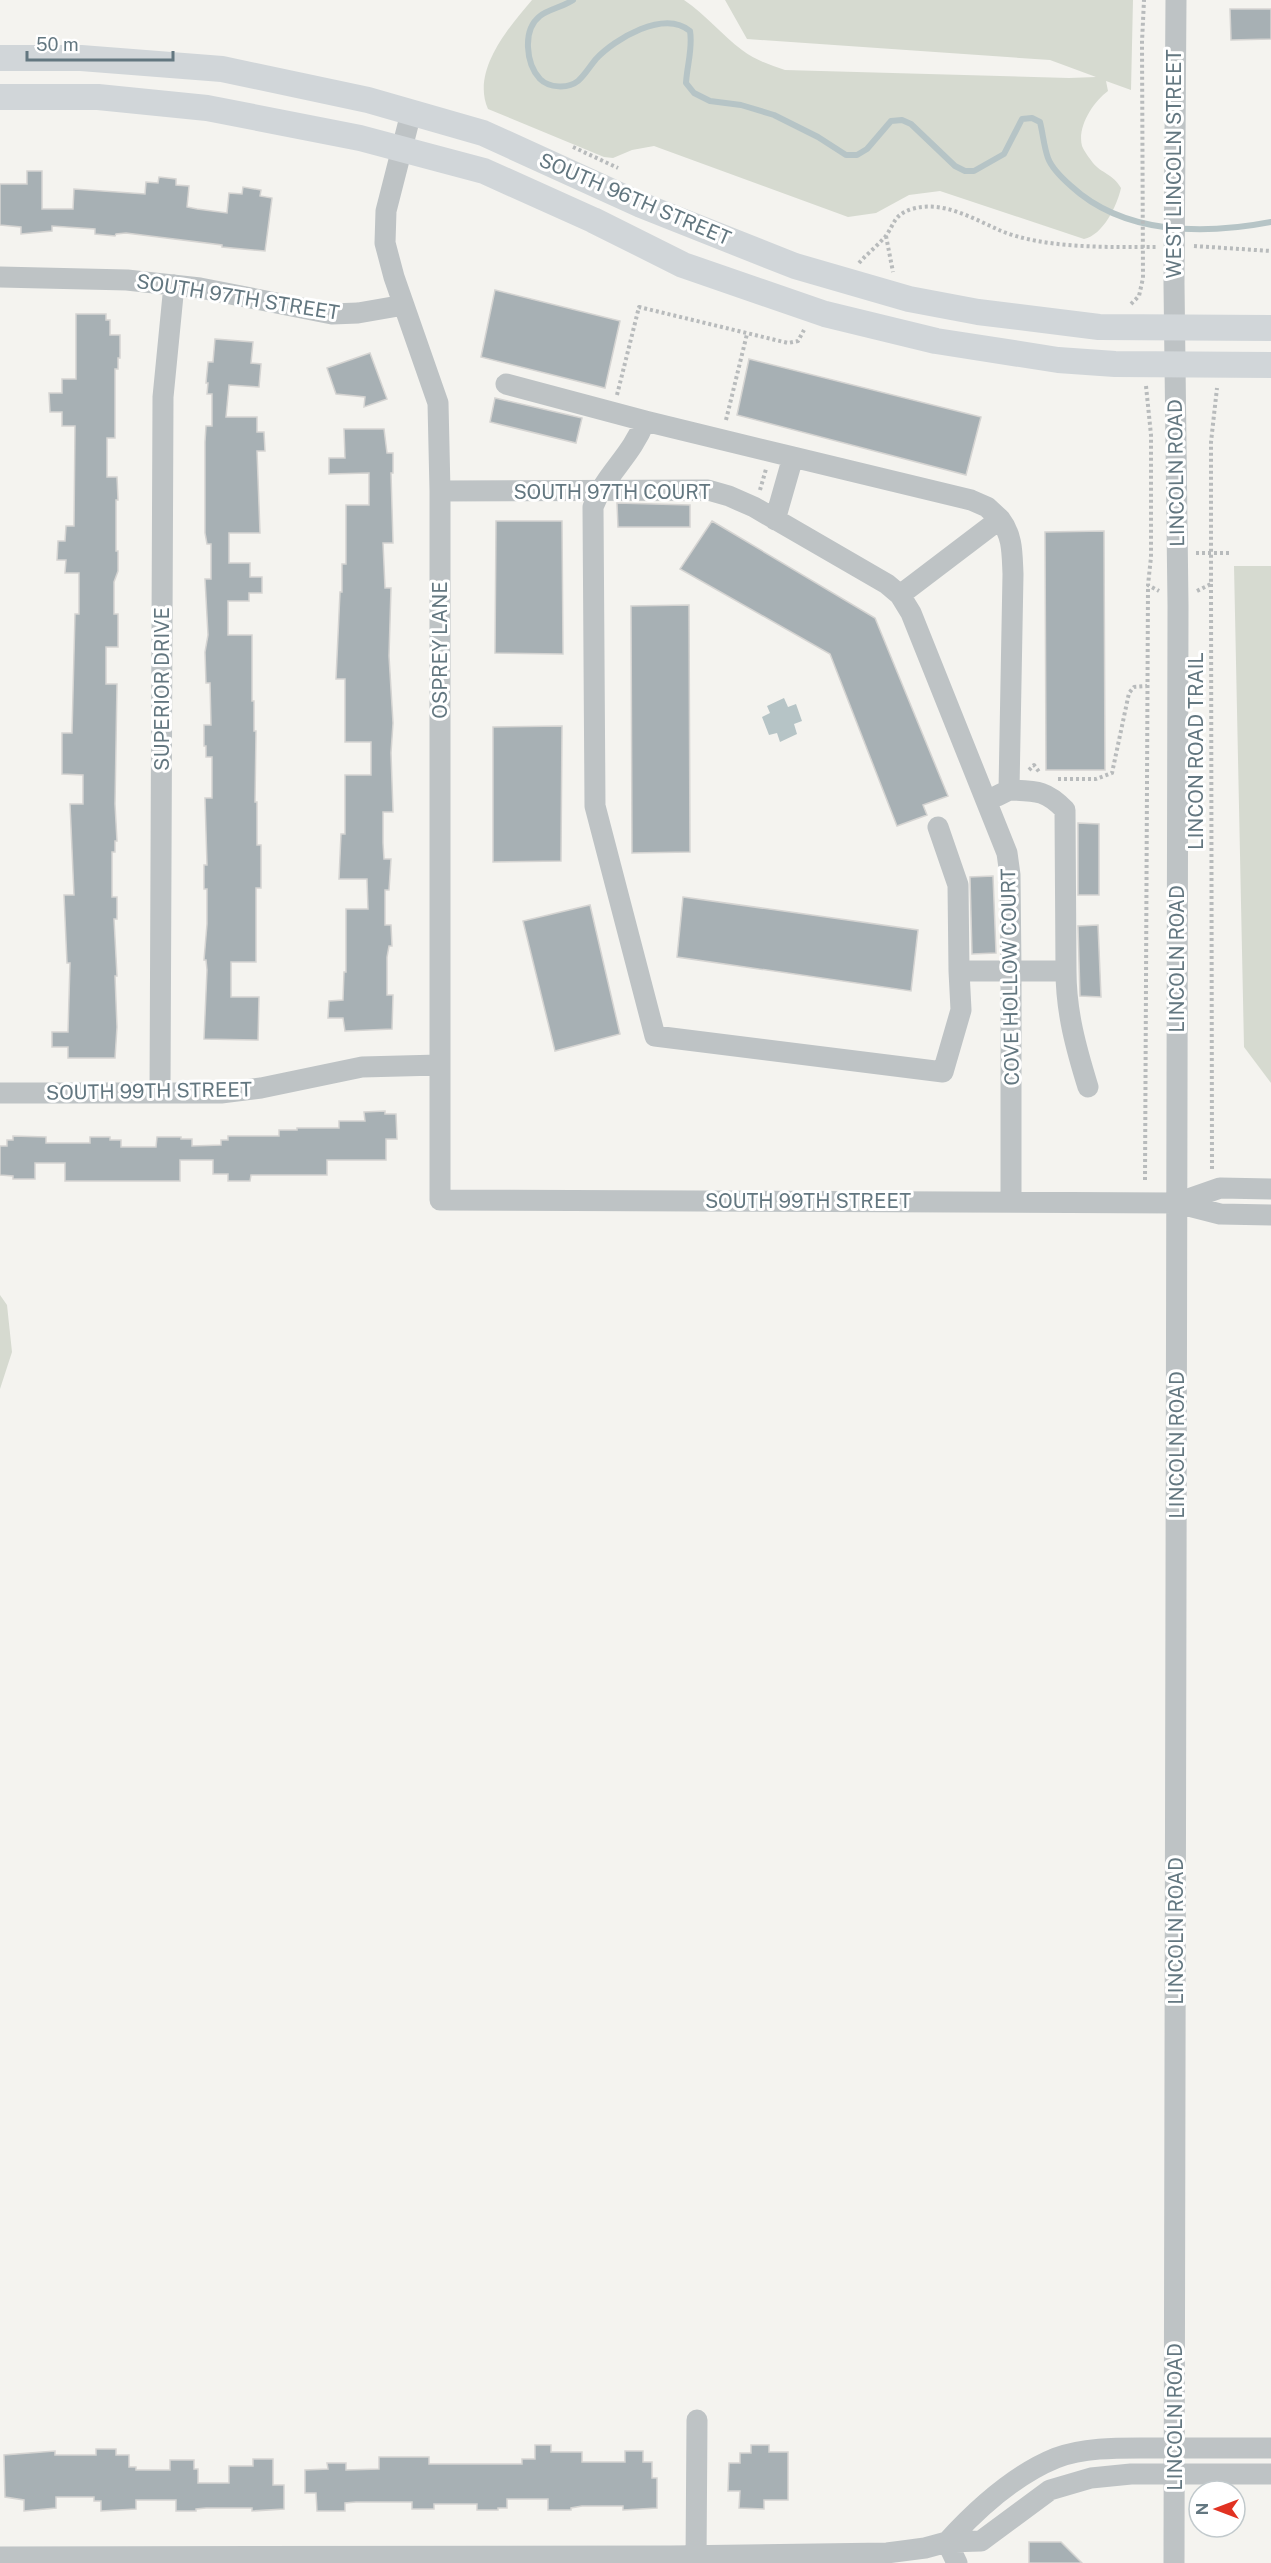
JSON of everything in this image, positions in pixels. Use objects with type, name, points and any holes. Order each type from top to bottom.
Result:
[{"type":"main road","name":"SOUTH 96TH STREET","points":[[0,58],[81,58],[222,69],[368,100],[483,133],[642,205],[795,266],[909,299],[978,312],[1099,327],[1271,328]]},
{"type":"main road","name":"SOUTH 96TH STREET","points":[[0,97],[98,98],[207,108],[360,138],[484,171],[593,220],[683,265],[836,317],[936,341],[1001,352],[1103,363],[1271,365]]},
{"type":"street","name":"WEST LINCOLN STREET","points":[[1174,327],[1176,0]]},
{"type":"street","name":"OSPREY LANE","points":[[411,113],[386,211],[385,243],[438,403],[440,1200]]},
{"type":"street","name":"SOUTH 97TH STREET","points":[[0,278],[104,278],[174,285],[240,295],[323,313],[349,314],[404,305]]},
{"type":"street","name":"SUPERIOR DRIVE","points":[[160,1093],[163,397],[174,285]]},
{"type":"street","name":"LINCOLN ROAD","points":[[1174,327],[1178,605],[1174,2563]]},
{"type":"street","points":[[506,384],[645,421],[971,500],[987,507],[1000,519],[1008,531],[1012,547],[1010,790]]},
{"type":"street","points":[[645,421],[634,446],[599,490],[593,507],[595,806],[656,1036],[943,1072],[961,1010],[958,885],[938,827]]},
{"type":"street","points":[[775,520],[793,457]]},
{"type":"street","name":"SOUTH 97TH COURT","points":[[440,491],[708,489],[729,496],[775,520],[887,584],[900,595]]},
{"type":"street","points":[[900,595],[1000,519]]},
{"type":"street","name":"COVE HOLLOW COURT","points":[[900,595],[911,613],[1007,853],[1011,971],[1011,1201]]},
{"type":"street","points":[[986,800],[1010,790],[1037,791],[1052,796],[1065,810],[1066,1001],[1070,1027],[1088,1087]]},
{"type":"street","points":[[959,971],[1066,971]]},
{"type":"street","name":"SOUTH 99TH STREET","points":[[0,1093],[234,1092],[362,1067],[439,1065]]},
{"type":"street","points":[[1177,1203],[1220,1188],[1271,1189]]},
{"type":"street","name":"SOUTH 99TH STREET","points":[[440,1200],[1177,1203]]},
{"type":"street","points":[[1177,1203],[1220,1214],[1271,1215]]},
{"type":"street","points":[[696,2559],[697,2420]]},
{"type":"street","points":[[947,2542],[972,2514],[1027,2474],[1056,2458],[1115,2448],[1271,2448]]},
{"type":"street","points":[[0,2557],[144,2560],[696,2559],[887,2553],[925,2548],[947,2542],[981,2541],[1032,2501],[1050,2490],[1090,2478],[1174,2474],[1271,2474]]},
{"type":"street","points":[[947,2542],[957,2563]]},
{"type":"path","points":[[1139,296],[1143,278],[1142,42],[1144,0]]},
{"type":"path","points":[[858,263],[886,236],[891,223],[899,215],[923,207],[959,213],[999,230],[1030,239],[1094,246],[1159,247]]},
{"type":"path","points":[[886,236],[893,273]]},
{"type":"path","points":[[1192,246],[1271,251]]},
{"type":"path","points":[[616,399],[639,307],[795,343],[800,339],[805,327]]},
{"type":"path","points":[[726,420],[747,333]]},
{"type":"path","points":[[1145,1180],[1147,686],[1148,585],[1151,557],[1151,435],[1146,386]]},
{"type":"path","name":"LINCON ROAD TRAIL","points":[[1212,1171],[1211,442],[1217,388]]},
{"type":"path","points":[[759,492],[768,462]]},
{"type":"path","points":[[1177,552],[1231,554]]},
{"type":"path","points":[[1148,585],[1178,605],[1211,584]]},
{"type":"path","points":[[1054,779],[1096,779],[1112,773],[1129,693],[1134,687],[1147,686]]},
{"type":"path","points":[[1028,771],[1034,765],[1042,779]]},
{"type":"shaded area","points":[[532,0],[684,0],[747,54],[785,70],[1069,78],[1096,77],[1050,60],[747,39],[725,0],[1133,0],[1131,90],[1106,81],[1108,91],[1087,116],[1081,139],[1083,148],[1093,163],[1121,188],[1119,195],[1113,211],[1103,226],[1084,239],[940,191],[909,195],[876,213],[848,217],[654,146],[632,150],[613,158],[604,157],[488,109],[484,95],[484,80],[488,65],[503,36]]},
{"type":"shaded area","points":[[1234,566],[1271,566],[1271,1083],[1244,1047]]},
{"type":"shaded area","points":[[784,698],[788,707],[796,704],[802,721],[794,724],[797,734],[780,742],[777,733],[769,735],[762,717],[770,713],[767,706]]},
{"type":"shaded area","points":[[0,1295],[7,1305],[12,1352],[0,1389]]},
{"type":"building","points":[[1230,9],[1271,9],[1271,39],[1231,40]]},
{"type":"building","points":[[27,171],[42,171],[42,209],[73,209],[74,189],[145,194],[146,182],[158,183],[159,177],[176,179],[176,185],[189,186],[187,207],[227,213],[229,193],[242,194],[243,187],[261,190],[260,196],[272,198],[265,251],[126,233],[115,236],[95,234],[95,229],[52,226],[52,231],[21,234],[21,227],[0,225],[0,184],[27,184]]},
{"type":"building","points":[[495,290],[620,321],[605,388],[481,357]]},
{"type":"building","points":[[76,314],[106,314],[106,320],[110,320],[110,335],[120,335],[120,358],[118,358],[118,369],[115,369],[115,438],[107,438],[107,477],[117,477],[118,500],[116,500],[116,551],[118,551],[118,571],[114,582],[114,614],[118,614],[118,647],[106,647],[106,684],[117,684],[115,804],[117,841],[115,841],[115,852],[112,852],[112,897],[117,897],[117,919],[114,919],[117,976],[115,976],[117,1027],[115,1058],[68,1058],[68,1047],[52,1047],[52,1032],[68,1032],[70,963],[67,963],[64,895],[74,895],[70,804],[83,804],[83,775],[62,774],[62,733],[72,733],[75,614],[79,614],[79,573],[65,573],[66,560],[57,560],[58,541],[65,541],[66,526],[74,526],[75,426],[62,426],[62,412],[50,412],[49,393],[62,393],[62,379],[76,379]]},
{"type":"building","points":[[215,339],[253,342],[251,363],[261,364],[259,387],[229,385],[226,417],[257,417],[257,432],[264,432],[265,451],[257,451],[260,533],[229,533],[229,563],[250,563],[250,577],[262,577],[262,593],[249,593],[249,601],[228,601],[228,635],[252,635],[252,701],[254,701],[254,731],[256,731],[255,802],[257,802],[257,845],[261,845],[261,888],[256,888],[256,962],[231,962],[231,997],[259,997],[258,1040],[204,1039],[207,970],[206,960],[204,960],[207,924],[207,889],[204,889],[204,865],[207,865],[205,798],[212,798],[212,757],[206,757],[206,746],[204,746],[204,725],[211,725],[210,683],[206,683],[205,652],[208,635],[205,579],[211,579],[211,544],[207,544],[205,533],[205,442],[206,426],[212,426],[212,394],[207,394],[208,383],[206,383],[208,362],[213,362]]},
{"type":"building","points":[[370,353],[387,399],[364,407],[365,397],[336,394],[327,368]]},
{"type":"building","points":[[749,359],[981,417],[966,475],[737,415]]},
{"type":"building","points":[[495,398],[582,418],[576,443],[490,422]]},
{"type":"building","points":[[344,429],[384,429],[387,453],[393,453],[393,473],[391,473],[393,543],[383,543],[385,588],[391,588],[389,656],[393,723],[391,753],[393,812],[383,812],[383,843],[384,859],[391,859],[389,890],[385,890],[385,925],[391,925],[392,946],[389,946],[387,957],[387,995],[393,995],[392,1029],[345,1031],[343,1018],[328,1018],[329,1001],[343,1000],[344,972],[346,972],[346,909],[368,909],[367,879],[339,879],[341,834],[345,834],[345,775],[371,775],[371,742],[345,742],[345,679],[336,679],[342,564],[346,564],[346,505],[369,505],[369,473],[329,474],[329,458],[345,458]]},
{"type":"building","points":[[617,503],[690,505],[690,527],[618,527]]},
{"type":"building","points":[[496,521],[562,521],[563,654],[495,653]]},
{"type":"building","points":[[712,521],[875,618],[948,796],[923,805],[927,815],[897,826],[830,654],[680,569]]},
{"type":"building","points":[[1104,531],[1105,770],[1046,770],[1045,532]]},
{"type":"building","points":[[689,605],[690,852],[632,853],[631,606]]},
{"type":"building","points":[[562,726],[561,861],[493,862],[493,727]]},
{"type":"building","points":[[1078,823],[1099,824],[1099,895],[1078,895]]},
{"type":"building","points":[[993,876],[996,953],[972,954],[970,877]]},
{"type":"building","points":[[683,897],[918,930],[911,991],[677,957]]},
{"type":"building","points":[[590,905],[620,1034],[555,1051],[523,921]]},
{"type":"building","points":[[1098,925],[1101,997],[1080,996],[1078,926]]},
{"type":"building","points":[[385,1111],[385,1114],[396,1114],[397,1139],[386,1139],[386,1160],[327,1160],[327,1175],[251,1175],[250,1181],[228,1181],[228,1174],[213,1174],[213,1160],[180,1160],[180,1181],[65,1181],[65,1163],[35,1163],[35,1179],[13,1179],[13,1176],[0,1175],[0,1146],[7,1146],[7,1140],[13,1140],[13,1136],[46,1137],[46,1143],[90,1143],[90,1137],[110,1137],[110,1140],[121,1140],[121,1147],[156,1147],[157,1137],[192,1139],[192,1146],[221,1145],[221,1140],[228,1140],[228,1136],[279,1136],[279,1130],[339,1128],[339,1121],[365,1121],[364,1112]]},
{"type":"building","points":[[535,2445],[551,2445],[551,2452],[582,2452],[582,2462],[625,2462],[625,2451],[643,2451],[643,2462],[652,2462],[652,2478],[657,2478],[657,2508],[623,2510],[623,2506],[582,2506],[571,2508],[571,2510],[548,2510],[548,2499],[507,2499],[507,2508],[498,2508],[498,2510],[477,2510],[477,2504],[434,2504],[434,2509],[412,2509],[412,2502],[356,2502],[345,2503],[345,2511],[317,2511],[316,2493],[305,2493],[305,2470],[328,2469],[327,2463],[346,2463],[346,2470],[379,2469],[379,2457],[429,2457],[429,2464],[522,2464],[522,2459],[535,2459]]},
{"type":"building","points":[[751,2445],[769,2445],[769,2452],[788,2452],[788,2500],[764,2500],[764,2509],[739,2508],[740,2491],[728,2491],[729,2463],[740,2463],[740,2453],[751,2453]]},
{"type":"building","points":[[96,2449],[116,2449],[116,2455],[129,2455],[129,2467],[136,2467],[136,2470],[170,2470],[170,2460],[194,2460],[194,2469],[198,2469],[198,2483],[229,2483],[229,2466],[253,2466],[253,2459],[273,2459],[273,2485],[284,2485],[284,2509],[252,2511],[252,2508],[206,2508],[196,2509],[196,2511],[176,2511],[176,2500],[136,2500],[136,2509],[101,2511],[101,2501],[94,2501],[94,2497],[56,2497],[56,2508],[24,2511],[24,2500],[5,2497],[4,2455],[55,2451],[55,2455],[96,2455]]},
{"type":"building","points":[[1029,2542],[1061,2542],[1082,2563],[1029,2563]]},
{"type":"waterway","points":[[573,0],[540,16],[534,22],[528,38],[529,56],[535,73],[544,82],[553,86],[574,84],[581,79],[604,51],[640,29],[667,23],[679,25],[690,31],[686,83],[694,93],[710,101],[741,105],[774,115],[818,137],[846,155],[857,155],[867,149],[891,121],[902,120],[911,124],[955,166],[965,171],[974,171],[1004,154],[1022,119],[1032,118],[1040,122],[1048,158],[1058,174],[1092,202],[1115,214],[1140,222],[1192,229],[1219,229],[1271,222]]}]
